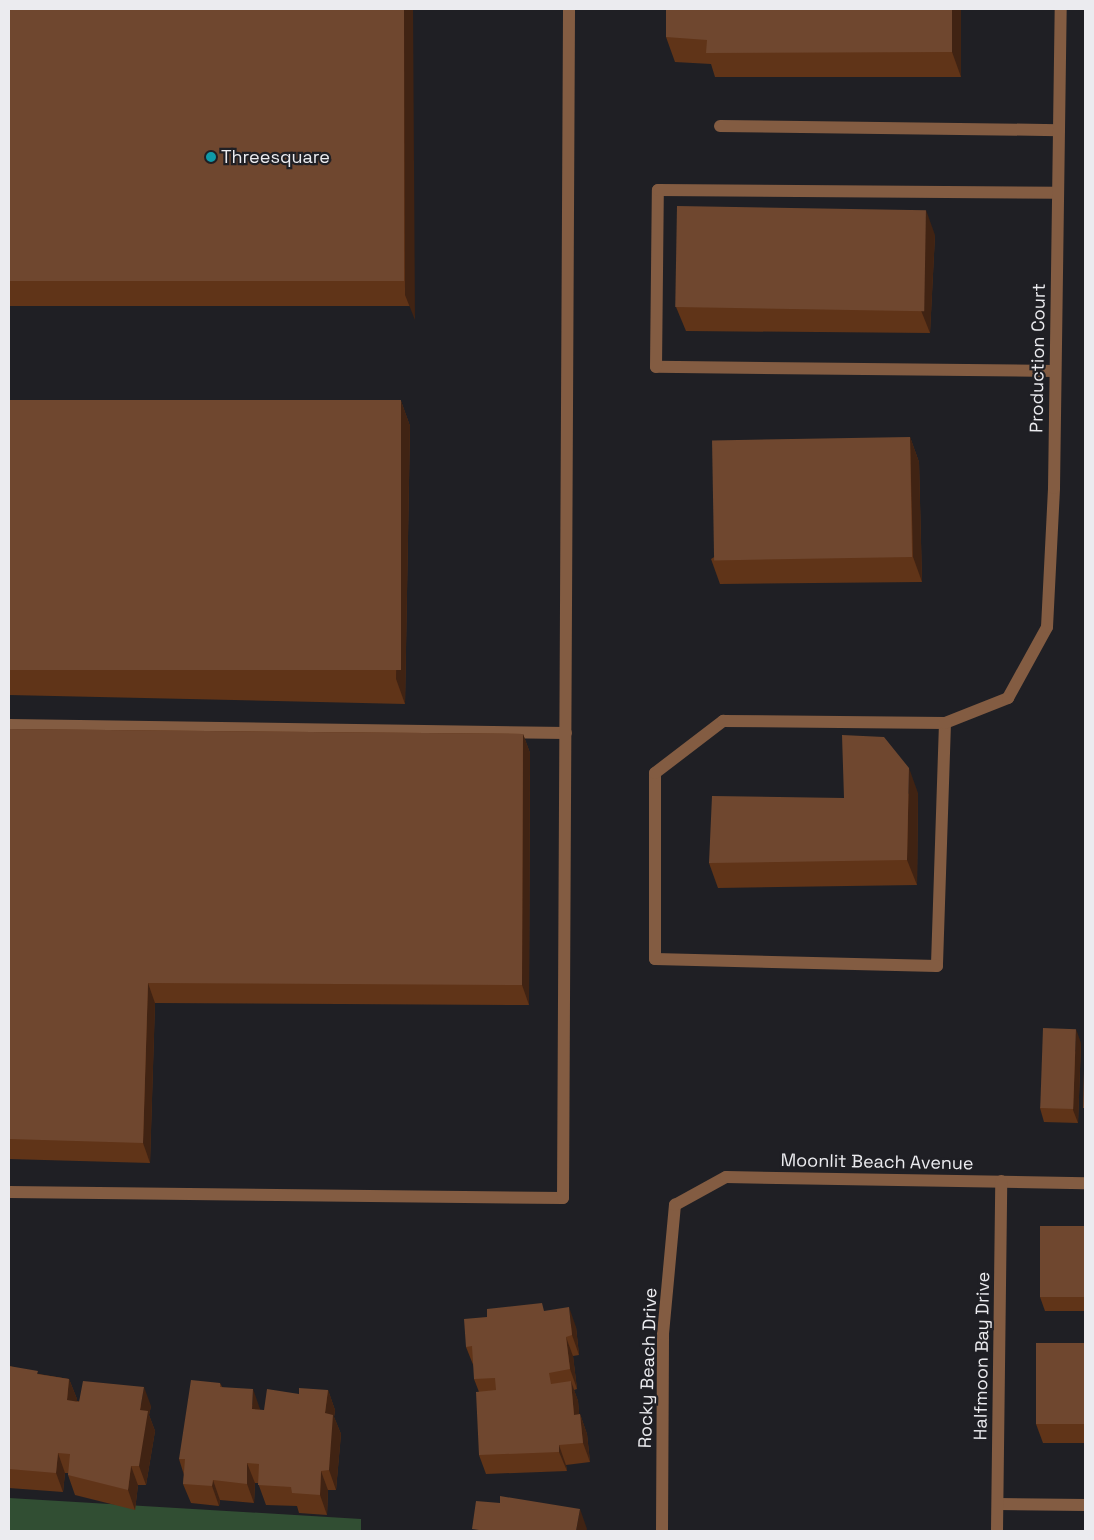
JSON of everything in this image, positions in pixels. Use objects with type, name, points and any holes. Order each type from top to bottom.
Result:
[{"type":"street","points":[[9,1192],[563,1198],[569,9]]},
{"type":"street","name":"Production Court","points":[[945,723],[1008,698],[1047,627],[1055,371],[1061,9]]},
{"type":"street","points":[[720,126],[1059,130]]},
{"type":"street","points":[[1055,371],[656,367],[658,190],[1058,193]]},
{"type":"street","points":[[723,721],[945,723],[937,966],[654,959],[655,773],[723,721]]},
{"type":"street","points":[[9,725],[566,733]]},
{"type":"street","name":"Moonlit Beach Avenue","points":[[675,1205],[726,1177],[1085,1183]]},
{"type":"street","name":"Halfmoon Bay Drive","points":[[997,1531],[1001,1181]]},
{"type":"street","name":"Rocky Beach Drive","points":[[662,1531],[663,1334],[675,1205]]},
{"type":"street","points":[[998,1504],[1085,1505]]},
{"type":"green space","points":[[9,1498],[361,1519],[361,1531],[9,1531]]},
{"type":"building","name":"Threesquare","points":[[9,9],[404,9],[404,281],[9,281]]},
{"type":"building","points":[[666,9],[952,9],[952,52],[706,53],[707,40],[666,37]]},
{"type":"building","points":[[677,206],[926,210],[924,311],[675,307]]},
{"type":"building","points":[[9,400],[401,400],[401,670],[9,670]]},
{"type":"building","points":[[910,437],[912,557],[714,560],[712,440]]},
{"type":"building","points":[[9,729],[523,734],[522,985],[148,983],[143,1143],[9,1139]]},
{"type":"building","points":[[842,735],[884,737],[909,768],[907,860],[709,863],[712,796],[844,798]]},
{"type":"building","points":[[1043,1028],[1076,1029],[1073,1109],[1040,1108]]},
{"type":"building","points":[[1085,1033],[1085,1108],[1083,1108]]},
{"type":"building","points":[[1040,1226],[1085,1226],[1085,1297],[1040,1297]]},
{"type":"building","points":[[542,1303],[544,1311],[569,1307],[572,1335],[566,1337],[570,1369],[549,1373],[551,1384],[571,1381],[574,1415],[580,1414],[583,1443],[559,1445],[559,1452],[479,1455],[476,1392],[496,1390],[495,1378],[474,1379],[472,1346],[466,1347],[464,1319],[487,1317],[487,1309]]},
{"type":"building","points":[[1036,1343],[1085,1343],[1085,1424],[1036,1424]]},
{"type":"building","points":[[9,1366],[38,1371],[37,1374],[69,1379],[67,1400],[79,1402],[83,1381],[144,1387],[140,1410],[148,1411],[139,1466],[131,1466],[128,1490],[68,1475],[70,1454],[58,1453],[56,1473],[9,1469]]},
{"type":"building","points":[[191,1380],[220,1383],[220,1387],[253,1389],[252,1409],[264,1410],[267,1389],[299,1394],[299,1388],[328,1390],[325,1413],[333,1415],[329,1470],[321,1471],[320,1495],[292,1493],[291,1487],[258,1485],[259,1464],[247,1463],[247,1484],[213,1480],[212,1486],[183,1484],[185,1459],[179,1459]]},
{"type":"building","points":[[500,1496],[580,1509],[576,1531],[479,1531],[472,1529],[476,1501],[500,1503]]},
{"type":"place","name":"Threesquare","points":[[211,157]]}]
